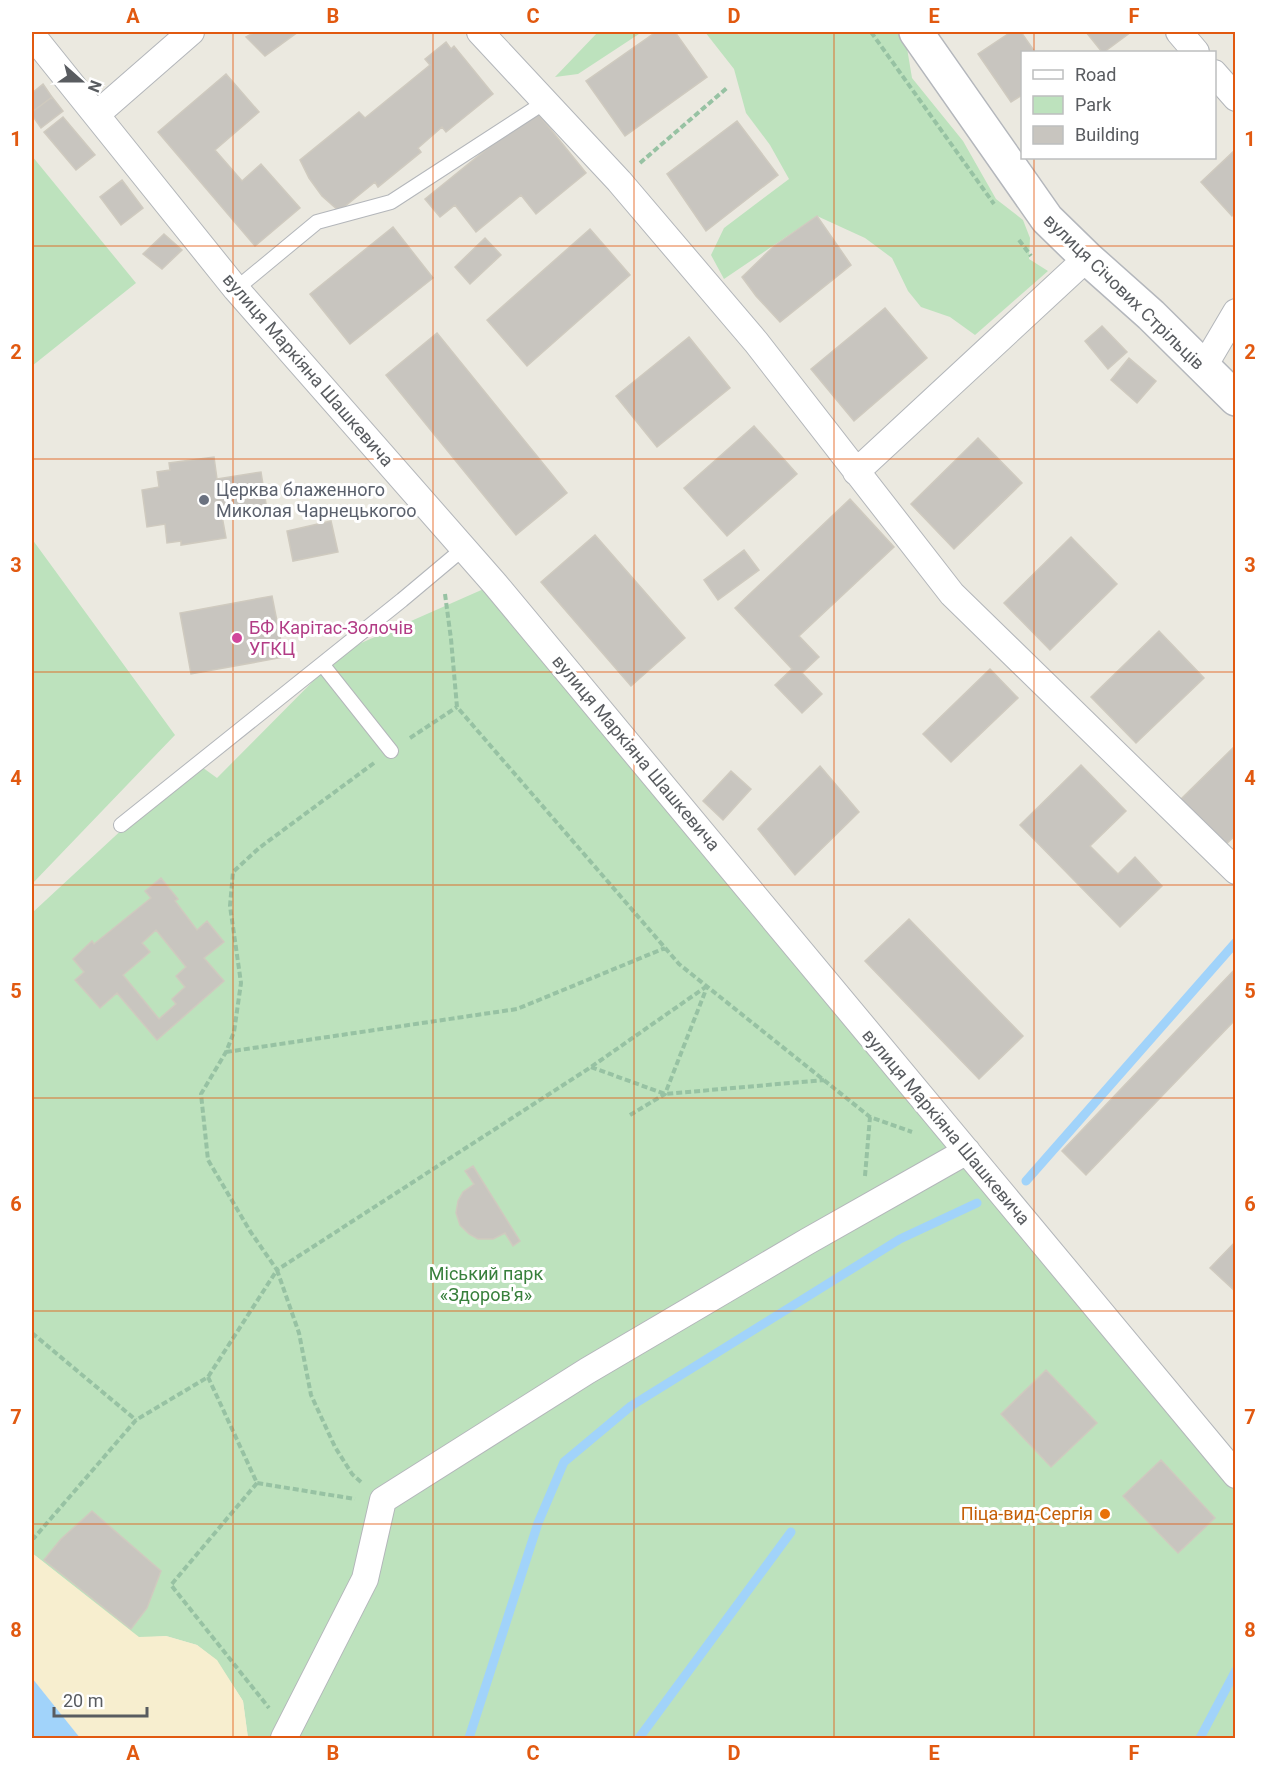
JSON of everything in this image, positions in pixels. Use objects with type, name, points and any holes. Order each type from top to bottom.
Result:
[{"type":"street","points":[[97,114],[191,32]]},
{"type":"street","points":[[480,32],[619,181],[785,376],[856,472],[952,594],[1236,871]]},
{"type":"street","name":"вулиця Січових Стрільців","points":[[916,32],[1047,219],[1151,315],[1236,399]]},
{"type":"street","points":[[1179,32],[1195,51]]},
{"type":"street","name":"вулиця Маркіяна Шашкевича","points":[[32,35],[236,289],[464,548],[1236,1475]]},
{"type":"street","points":[[1216,74],[1236,98]]},
{"type":"street","points":[[856,472],[1087,258]]},
{"type":"street","points":[[1203,368],[1236,312]]},
{"type":"street","points":[[286,1735],[365,1579],[383,1500],[587,1371],[967,1151]]},
{"type":"lane","points":[[236,289],[317,222],[391,202],[545,102]]},
{"type":"lane","points":[[121,825],[464,548]]},
{"type":"lane","points":[[322,664],[391,751]]},
{"type":"path","points":[[871,32],[996,207]]},
{"type":"path","points":[[619,181],[728,87]]},
{"type":"path","points":[[1017,237],[1031,256]]},
{"type":"path","points":[[440,568],[451,639],[457,707],[679,964],[870,1117],[913,1132]]},
{"type":"path","points":[[383,1500],[352,1474],[335,1447],[311,1395],[298,1333],[277,1270],[250,1231],[208,1160],[201,1094],[234,1032],[241,983],[230,906],[233,872],[259,848],[391,751],[457,707]]},
{"type":"path","points":[[225,1052],[517,1009],[665,948]]},
{"type":"path","points":[[32,1536],[34,1538],[136,1420],[208,1377],[277,1270],[591,1067],[707,986]]},
{"type":"path","points":[[630,1115],[665,1094],[707,986]]},
{"type":"path","points":[[591,1067],[665,1094],[824,1080]]},
{"type":"path","points":[[862,1210],[870,1117]]},
{"type":"path","points":[[32,1333],[136,1420]]},
{"type":"path","points":[[208,1377],[257,1483]]},
{"type":"path","points":[[257,1483],[356,1499]]},
{"type":"path","points":[[257,1483],[171,1585],[286,1735]]},
{"type":"green space","points":[[598,32],[642,32],[578,74],[555,77]]},
{"type":"green space","points":[[705,32],[897,32],[907,48],[912,78],[963,141],[996,199],[1023,220],[1030,238],[1029,259],[1048,271],[975,335],[950,317],[921,307],[908,291],[892,258],[865,238],[817,216],[724,279],[711,255],[724,228],[789,179],[770,145],[746,113],[734,69]]},
{"type":"green space","points":[[32,156],[136,283],[32,366]]},
{"type":"green space","points":[[32,539],[175,735],[32,884]]},
{"type":"green space","name":"Міський парк «Здоров'я»","points":[[495,584],[1235,1475],[1235,1738],[248,1738],[243,1701],[216,1660],[197,1645],[166,1636],[139,1638],[32,1553],[32,913],[195,762],[217,778],[343,651]]},
{"type":"sand","points":[[32,1553],[139,1637],[166,1636],[197,1645],[217,1660],[243,1701],[248,1738],[80,1738],[32,1678]]},
{"type":"water","points":[[32,1678],[80,1738],[32,1738]]},
{"type":"building","points":[[255,32],[298,32],[265,56],[246,37]]},
{"type":"building","points":[[656,32],[675,32],[707,77],[625,136],[586,81]]},
{"type":"building","points":[[1011,32],[1021,32],[1034,51],[1021,51],[1021,96],[1011,102],[978,54]]},
{"type":"building","points":[[1086,32],[1131,32],[1105,51],[1101,51]]},
{"type":"building","points":[[446,42],[451,49],[454,46],[493,94],[446,132],[442,127],[418,148],[421,152],[378,187],[375,182],[339,211],[322,196],[300,160],[359,112],[365,118],[430,65],[425,59]]},
{"type":"building","points":[[226,74],[259,112],[215,150],[242,181],[261,164],[300,208],[255,246],[158,132]]},
{"type":"building","points":[[43,84],[52,97],[32,112],[32,93]]},
{"type":"building","points":[[52,97],[63,111],[41,128],[32,112]]},
{"type":"building","points":[[535,110],[586,173],[536,214],[521,195],[476,232],[455,205],[440,217],[425,199]]},
{"type":"building","points":[[63,117],[95,155],[76,170],[44,132]]},
{"type":"building","points":[[737,121],[778,175],[706,231],[667,174]]},
{"type":"building","points":[[1235,150],[1236,213],[1232,216],[1201,182]]},
{"type":"building","points":[[122,180],[143,208],[121,225],[100,197]]},
{"type":"building","points":[[817,216],[851,265],[780,322],[742,277],[774,246]]},
{"type":"building","points":[[393,227],[433,278],[350,344],[310,294]]},
{"type":"building","points":[[590,229],[630,275],[527,366],[487,320]]},
{"type":"building","points":[[164,234],[182,250],[162,269],[143,254]]},
{"type":"building","points":[[485,238],[501,255],[470,284],[455,267]]},
{"type":"building","points":[[885,308],[927,358],[854,421],[811,369]]},
{"type":"building","points":[[1102,326],[1127,352],[1108,369],[1085,341]]},
{"type":"building","points":[[437,333],[567,493],[516,535],[386,375]]},
{"type":"building","points":[[689,337],[730,388],[657,447],[616,396]]},
{"type":"building","points":[[1129,358],[1156,381],[1137,403],[1111,380]]},
{"type":"building","points":[[754,426],[797,474],[727,536],[684,488]]},
{"type":"building","points":[[978,438],[1022,483],[954,549],[911,504]]},
{"type":"building","name":"Церква блаженного Миколая Чарнецькогоо","points":[[214,457],[217,479],[261,472],[267,510],[222,516],[226,538],[181,545],[181,541],[167,543],[165,524],[147,527],[142,490],[159,487],[157,472],[170,470],[169,463]]},
{"type":"building","points":[[850,499],[894,547],[799,636],[819,657],[802,673],[822,694],[802,713],[775,685],[792,669],[735,608]]},
{"type":"building","points":[[331,521],[338,552],[293,561],[287,531]]},
{"type":"building","points":[[595,535],[685,638],[631,686],[541,582]]},
{"type":"building","points":[[1071,537],[1117,584],[1050,650],[1004,603]]},
{"type":"building","points":[[744,550],[759,570],[718,600],[704,580]]},
{"type":"building","points":[[272,596],[284,657],[191,674],[180,613]]},
{"type":"building","points":[[1159,631],[1204,678],[1136,743],[1091,697]]},
{"type":"building","points":[[990,669],[1018,698],[951,762],[923,734]]},
{"type":"building","points":[[1236,745],[1236,835],[1224,846],[1179,801]]},
{"type":"building","points":[[1081,765],[1126,811],[1090,846],[1118,874],[1135,857],[1162,886],[1120,927],[1020,825]]},
{"type":"building","points":[[820,766],[859,812],[795,875],[758,829]]},
{"type":"building","points":[[731,771],[751,789],[723,820],[703,801]]},
{"type":"building","points":[[161,878],[178,899],[175,901],[197,930],[207,921],[224,942],[204,958],[224,981],[157,1040],[117,993],[100,1008],[75,980],[84,972],[73,959],[92,941],[94,944],[151,898],[145,891]],"holes":[[[156,930],[186,967],[176,976],[185,987],[172,999],[176,1004],[159,1019],[123,975],[150,952],[142,943]]]},
{"type":"building","points":[[909,919],[1023,1036],[979,1079],[865,961]]},
{"type":"building","points":[[1235,969],[1236,1019],[1086,1175],[1062,1151]]},
{"type":"building","points":[[473,1166],[520,1241],[513,1246],[505,1233],[493,1239],[478,1239],[460,1225],[456,1213],[458,1201],[463,1192],[474,1184],[465,1171]]},
{"type":"building","points":[[1236,1241],[1236,1292],[1210,1268]]},
{"type":"building","points":[[1046,1370],[1097,1423],[1051,1467],[1001,1414]]},
{"type":"building","points":[[1161,1460],[1215,1518],[1178,1553],[1123,1496]]},
{"type":"building","points":[[92,1511],[161,1571],[147,1608],[131,1629],[44,1560],[61,1539]]},
{"type":"waterway","points":[[1026,1181],[1236,942]]},
{"type":"waterway","points":[[469,1738],[538,1523],[564,1462],[631,1406],[900,1239],[977,1203]]},
{"type":"waterway","points":[[639,1738],[791,1532]]},
{"type":"waterway","points":[[1200,1738],[1236,1670]]},
{"type":"place","name":"Церква блаженного Миколая Чарнецькогоо","points":[[204,500]]},
{"type":"place","name":"БФ Карітас-Золочів УГКЦ","points":[[237,638]]},
{"type":"place","name":"Піца-вид-Сергія","points":[[1105,1514]]}]
